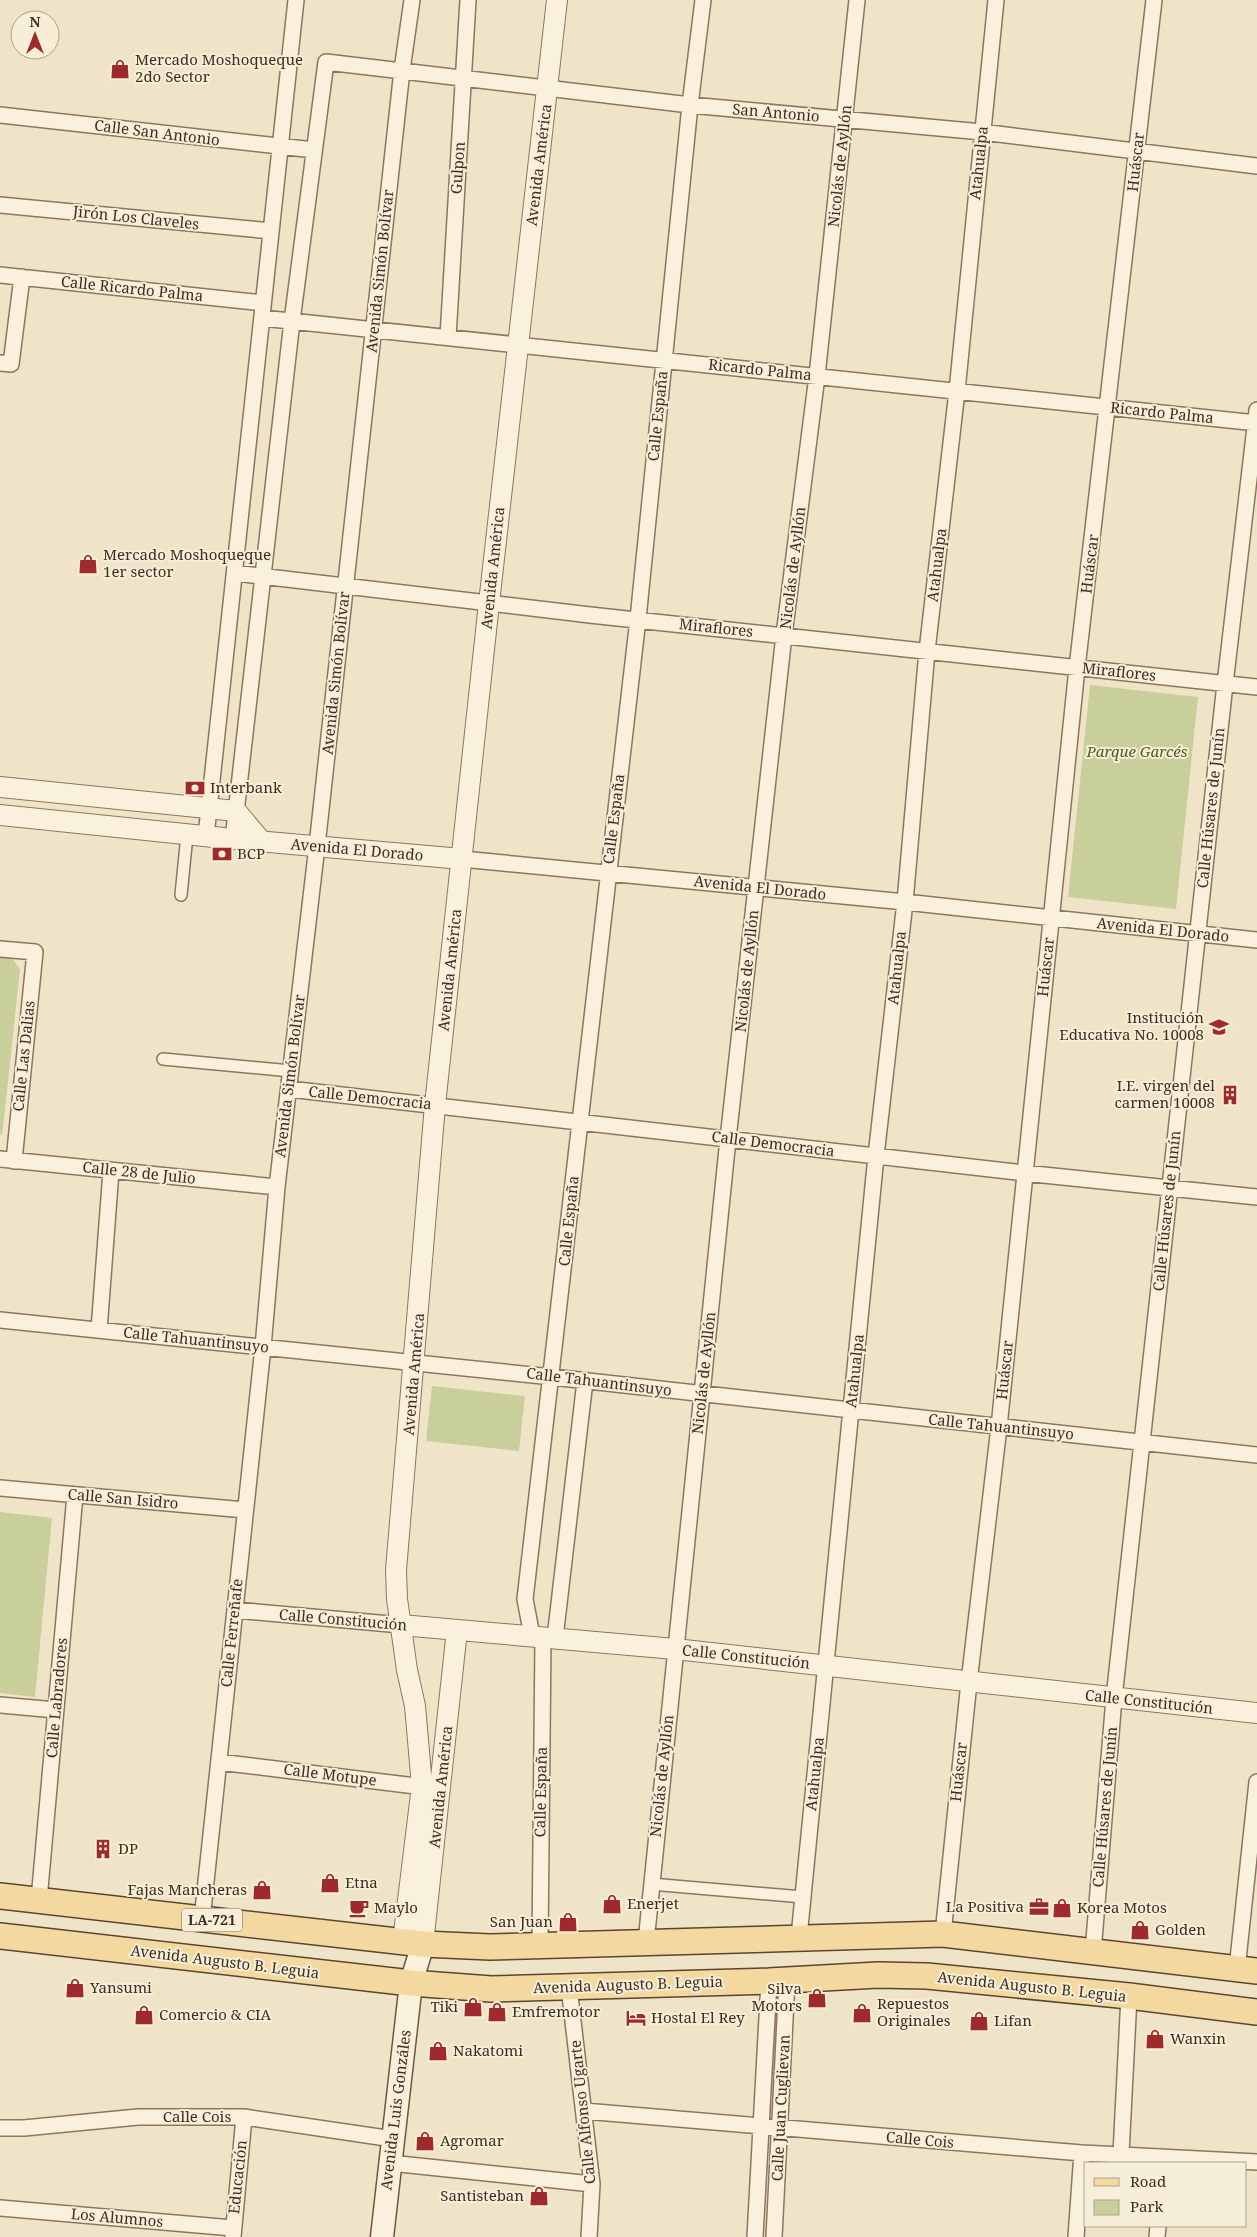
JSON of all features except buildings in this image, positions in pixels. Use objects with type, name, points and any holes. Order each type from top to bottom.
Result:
[{"type":"main road","name":"LA-721","points":[[0,1896],[413,1943]]},
{"type":"main road","points":[[413,1943],[490,1947],[943,1934],[1247,1970]]},
{"type":"main road","name":"Avenida Augusto B. Leguia","points":[[0,1936],[411,1983],[491,1989],[878,1975],[927,1976],[1129,1996],[1257,2012]]},
{"type":"main road","name":"Avenida Luis Gonzáles","points":[[382,2237],[411,1983],[413,1943]]},
{"type":"main road","points":[[1129,1996],[1132,1957]]},
{"type":"street","points":[[181,895],[197,836],[210,808],[296,0]]},
{"type":"street","name":"Avenida Simón Bolívar","points":[[263,1347],[277,1187],[317,846],[402,70],[412,0]]},
{"type":"street","name":"Gulpon","points":[[448,337],[468,0]]},
{"type":"street","name":"Avenida América","points":[[432,1788],[407,1670],[397,1598],[396,1570],[436,1105],[489,603],[557,0]]},
{"type":"street","name":"Calle España","points":[[543,1637],[525,1598],[638,619],[690,105],[703,0]]},
{"type":"street","name":"Nicolás de Ayllón","points":[[646,1942],[728,1139],[784,635],[817,376],[857,0]]},
{"type":"street","name":"Atahualpa","points":[[799,1937],[876,1156],[905,902],[927,651],[957,391],[996,0]]},
{"type":"street","name":"Huáscar","points":[[943,1934],[969,1682],[999,1427],[1077,668],[1154,0]]},
{"type":"street","name":"San Antonio","points":[[314,150],[326,62],[690,105],[982,132],[1257,166]]},
{"type":"street","name":"Calle San Antonio","points":[[0,114],[314,150]]},
{"type":"street","points":[[233,839],[292,321],[314,150]]},
{"type":"street","name":"Jirón Los Claveles","points":[[0,205],[271,231]]},
{"type":"street","name":"Calle Ricardo Palma","points":[[0,275],[263,310]]},
{"type":"street","points":[[6,363],[22,277]]},
{"type":"street","name":"Ricardo Palma","points":[[263,310],[292,321],[1108,407],[1256,419]]},
{"type":"street","name":"Calle Húsares de Junín","points":[[1094,1952],[1114,1698],[1169,1188],[1256,419]]},
{"type":"street","name":"Miraflores","points":[[235,573],[264,578],[1257,687]]},
{"type":"street","points":[[0,787],[236,811],[262,842]]},
{"type":"street","name":"Avenida El Dorado","points":[[0,815],[197,836],[462,859],[905,902],[1257,940]]},
{"type":"street","name":"Calle Las Dalias","points":[[0,949],[35,952],[7,1160]]},
{"type":"street","points":[[163,1059],[291,1071]]},
{"type":"street","name":"Calle Democracia","points":[[289,1089],[1024,1173],[1257,1197]]},
{"type":"street","name":"Calle 28 de Julio","points":[[7,1160],[277,1187]]},
{"type":"street","points":[[99,1330],[111,1171]]},
{"type":"street","name":"Calle Tahuantinsuyo","points":[[0,1320],[552,1376],[850,1411],[1257,1455]]},
{"type":"street","name":"Calle Ferreñafe","points":[[202,1919],[263,1347]]},
{"type":"street","name":"Calle España","points":[[540,1946],[543,1637],[585,1381]]},
{"type":"street","name":"Calle San Isidro","points":[[0,1488],[245,1510]]},
{"type":"street","name":"Calle Labradores","points":[[39,1900],[75,1495]]},
{"type":"street","name":"Calle Constitución","points":[[235,1610],[675,1649],[1257,1713]]},
{"type":"street","name":"Avenida América","points":[[413,1943],[432,1788],[457,1630]]},
{"type":"street","points":[[0,1704],[56,1710]]},
{"type":"street","name":"Calle Motupe","points":[[219,1762],[432,1788]]},
{"type":"street","points":[[1247,1970],[1257,1782]]},
{"type":"street","points":[[652,1884],[803,1897]]},
{"type":"street","name":"Calle Juan Cuglievan","points":[[755,2237],[761,2127],[778,1980]]},
{"type":"street","name":"Calle Juan Cuglievan","points":[[774,2237],[780,2128],[778,1980]]},
{"type":"street","name":"Calle Alfonso Ugarte","points":[[569,1987],[592,2184],[589,2237]]},
{"type":"street","points":[[1120,2154],[1129,1996]]},
{"type":"street","name":"Calle Cois","points":[[584,2111],[1082,2153],[1120,2154],[1164,2160],[1257,2162]]},
{"type":"street","name":"Calle Cois","points":[[0,2128],[24,2128],[138,2117],[244,2117],[393,2139]]},
{"type":"street","name":"Educación","points":[[233,2232],[244,2117]]},
{"type":"street","points":[[1076,2237],[1082,2153]]},
{"type":"street","points":[[390,2163],[592,2184]]},
{"type":"street","name":"Los Alumnos","points":[[0,2208],[233,2232]]},
{"type":"green space","name":"Parque Garcés","points":[[1090,685],[1198,697],[1176,909],[1068,897]]},
{"type":"green space","points":[[0,955],[12,958],[20,969],[3,1128],[0,1135]]},
{"type":"green space","points":[[432,1386],[525,1396],[519,1451],[426,1441]]},
{"type":"green space","points":[[0,1512],[52,1518],[35,1697],[0,1693]]},
{"type":"place","name":"Mercado Moshoqueque 2do Sector","points":[[120,69]]},
{"type":"place","name":"Mercado Moshoqueque 1er sector","points":[[88,564]]},
{"type":"place","name":"Interbank","points":[[195,788]]},
{"type":"place","name":"BCP","points":[[222,854]]},
{"type":"place","name":"Institución Educativa No. 10008","points":[[1219,1027]]},
{"type":"place","name":"I.E. virgen del carmen 10008","points":[[1230,1095]]},
{"type":"place","name":"DP","points":[[103,1849]]},
{"type":"place","name":"Etna","points":[[330,1883]]},
{"type":"place","name":"Fajas Mancheras","points":[[262,1890]]},
{"type":"place","name":"Enerjet","points":[[612,1904]]},
{"type":"place","name":"La Positiva","points":[[1039,1907]]},
{"type":"place","name":"Maylo","points":[[359,1908]]},
{"type":"place","name":"Korea Motos","points":[[1062,1908]]},
{"type":"place","name":"San Juan","points":[[568,1922]]},
{"type":"place","name":"Golden","points":[[1140,1930]]},
{"type":"place","name":"Yansumi","points":[[75,1988]]},
{"type":"place","name":"Silva Motors","points":[[817,1998]]},
{"type":"place","name":"Tiki","points":[[473,2007]]},
{"type":"place","name":"Emfremotor","points":[[497,2012]]},
{"type":"place","name":"Repuestos Originales","points":[[862,2013]]},
{"type":"place","name":"Comercio & CIA","points":[[144,2015]]},
{"type":"place","name":"Hostal El Rey","points":[[636,2018]]},
{"type":"place","name":"Lifan","points":[[979,2021]]},
{"type":"place","name":"Wanxin","points":[[1155,2039]]},
{"type":"place","name":"Nakatomi","points":[[438,2051]]},
{"type":"place","name":"Agromar","points":[[425,2141]]},
{"type":"place","name":"Santisteban","points":[[539,2196]]}]
